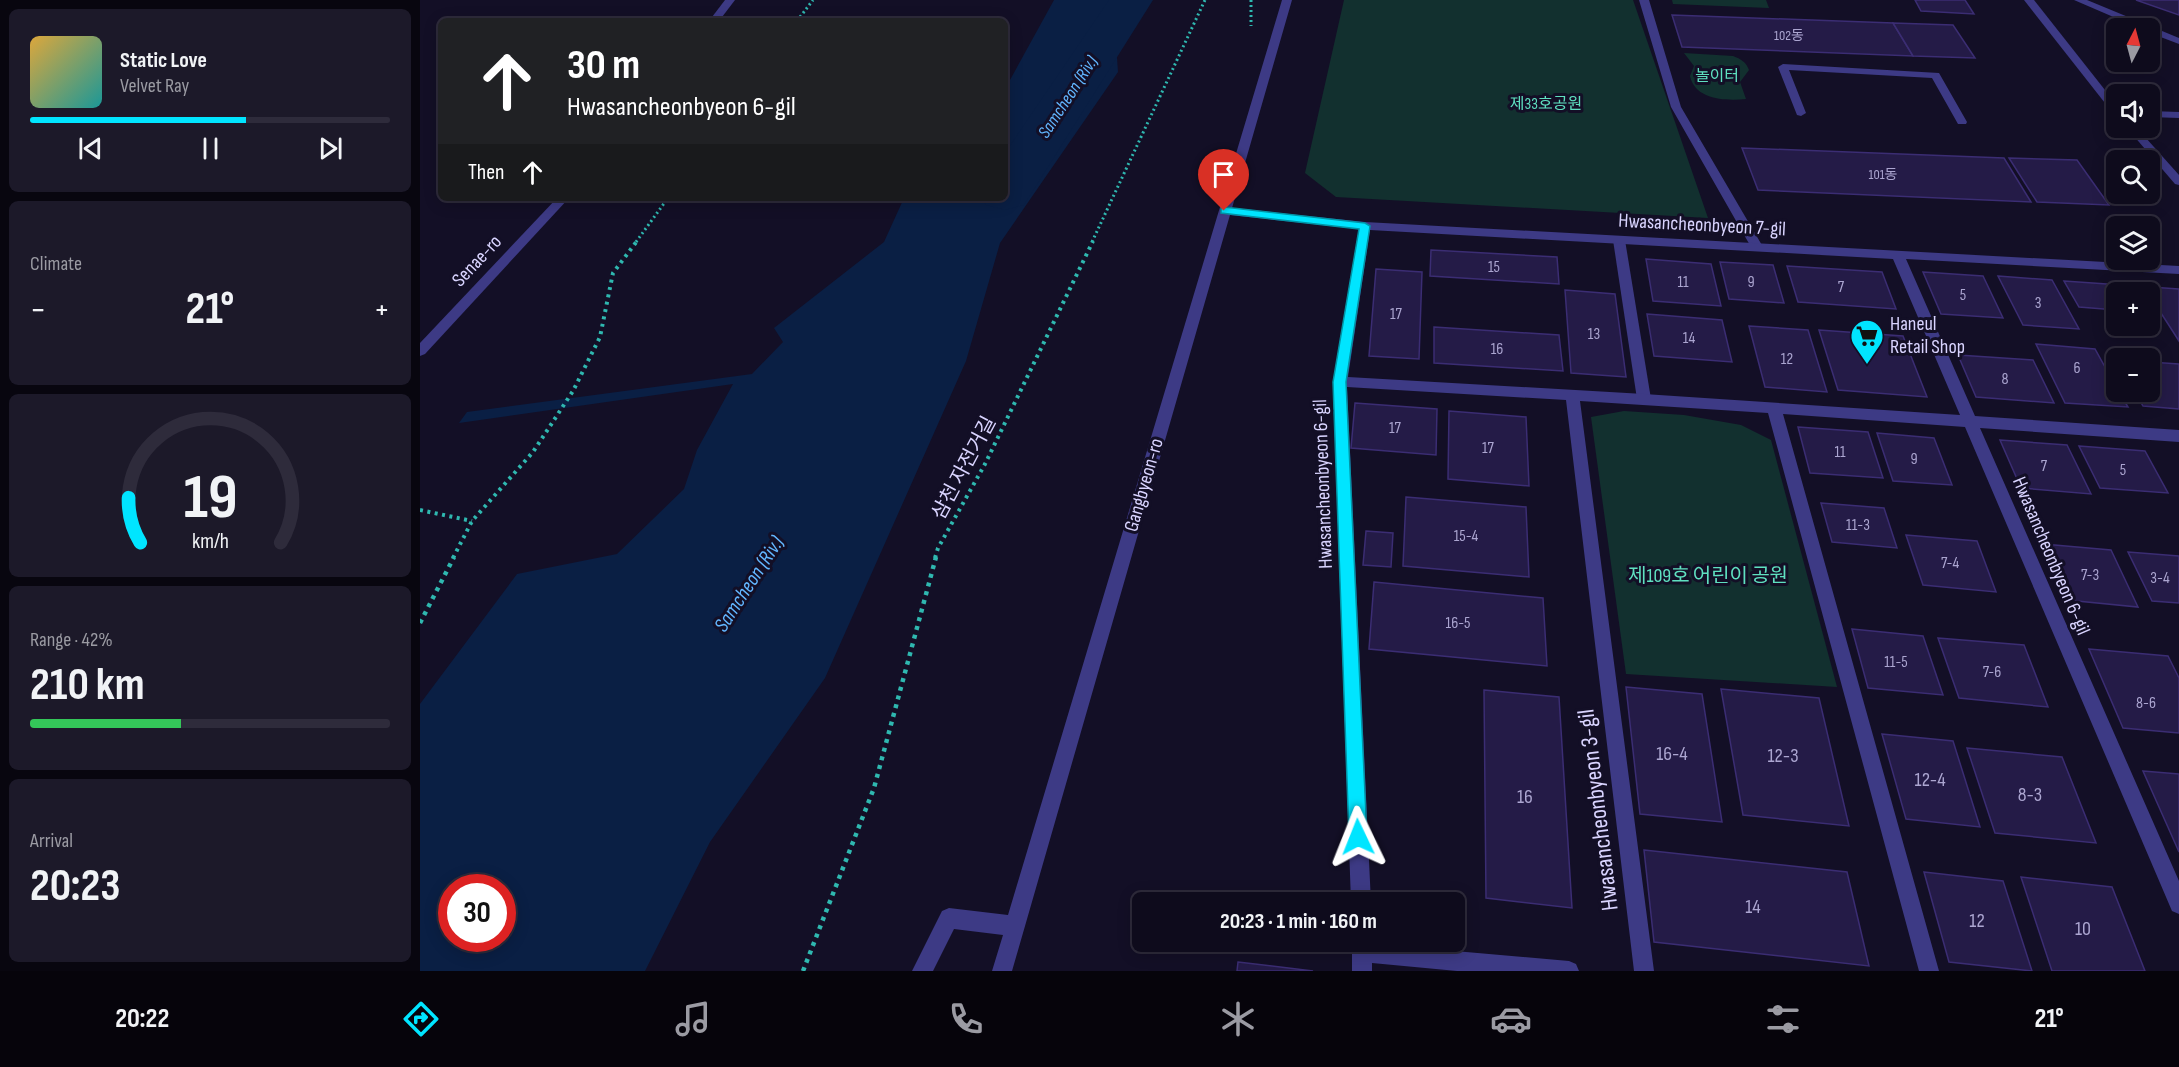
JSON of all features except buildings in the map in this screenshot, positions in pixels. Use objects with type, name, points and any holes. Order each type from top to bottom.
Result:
[{"type":"street","points":[[716,18],[730,0]]},
{"type":"street","name":"Gangbyeon-ro","points":[[1002,971],[1287,0]]},
{"type":"street","points":[[1644,0],[1676,107],[1757,247]]},
{"type":"street","points":[[2029,0],[2106,97]]},
{"type":"street","points":[[2079,0],[2122,18]]},
{"type":"street","points":[[2160,34],[2179,41]]},
{"type":"street","points":[[1801,113],[1783,67],[1935,75],[1962,122]]},
{"type":"street","points":[[2160,114],[2179,115]]},
{"type":"street","points":[[2141,138],[2179,182]]},
{"type":"street","name":"Senae-ro","points":[[420,351],[560,201]]},
{"type":"street","name":"Hwasancheonbyeon 7-gil","points":[[1224,211],[1365,226],[2179,270]]},
{"type":"street","points":[[1340,382],[1365,226]]},
{"type":"street","points":[[1619,240],[1644,399]]},
{"type":"street","points":[[1898,255],[1970,422]]},
{"type":"street","name":"Hwasancheonbyeon 6-gil","points":[[1361,892],[1340,382],[1644,399],[2179,436]]},
{"type":"street","name":"Hwasancheonbyeon 3-gil","points":[[1572,395],[1644,971]]},
{"type":"street","points":[[1774,408],[1929,971]]},
{"type":"street","name":"Hwasancheonbyeon 6-gil","points":[[1970,422],[2179,903]]},
{"type":"street","points":[[922,971],[949,918],[1015,926]]},
{"type":"street","points":[[1362,955],[1569,971]]},
{"type":"path","points":[[799,18],[813,0]]},
{"type":"path","name":"삼천 자전거길","points":[[803,971],[874,788],[938,549],[985,464],[1206,0]]},
{"type":"path","points":[[420,623],[472,521],[533,453],[573,391],[600,337],[613,273],[666,201]]},
{"type":"path","points":[[420,510],[472,521]]},
{"type":"green space","name":"제33호공원","points":[[1344,0],[1633,0],[1708,218],[1336,197],[1305,173]]},
{"type":"green space","points":[[1672,0],[1766,0],[1769,8],[1673,4]]},
{"type":"green space","name":"놀이터","points":[[1684,53],[1733,56],[1743,61],[1749,70],[1740,82],[1746,99],[1721,99],[1698,90],[1690,76],[1694,66]]},
{"type":"green space","name":"제109호 어린이 공원","points":[[1624,411],[1684,415],[1741,425],[1771,440],[1837,687],[1626,674],[1591,417]]},
{"type":"water","points":[[1054,0],[1113,0],[1118,72],[1000,243],[966,361],[825,678],[710,842],[645,971],[420,971],[420,704],[517,574],[617,554],[684,489],[697,450],[733,384],[459,423],[467,412],[752,374],[783,342],[774,328],[884,242],[903,201],[1008,201],[1008,84]]},
{"type":"waterway","name":"Samcheon (Riv.)","points":[[1008,188],[1131,0]]},
{"type":"place","name":"Haneul Retail Shop","points":[[1867,365]]},
{"type":"route","points":[[1224,211],[1365,226],[1340,382],[1358,837]]}]
